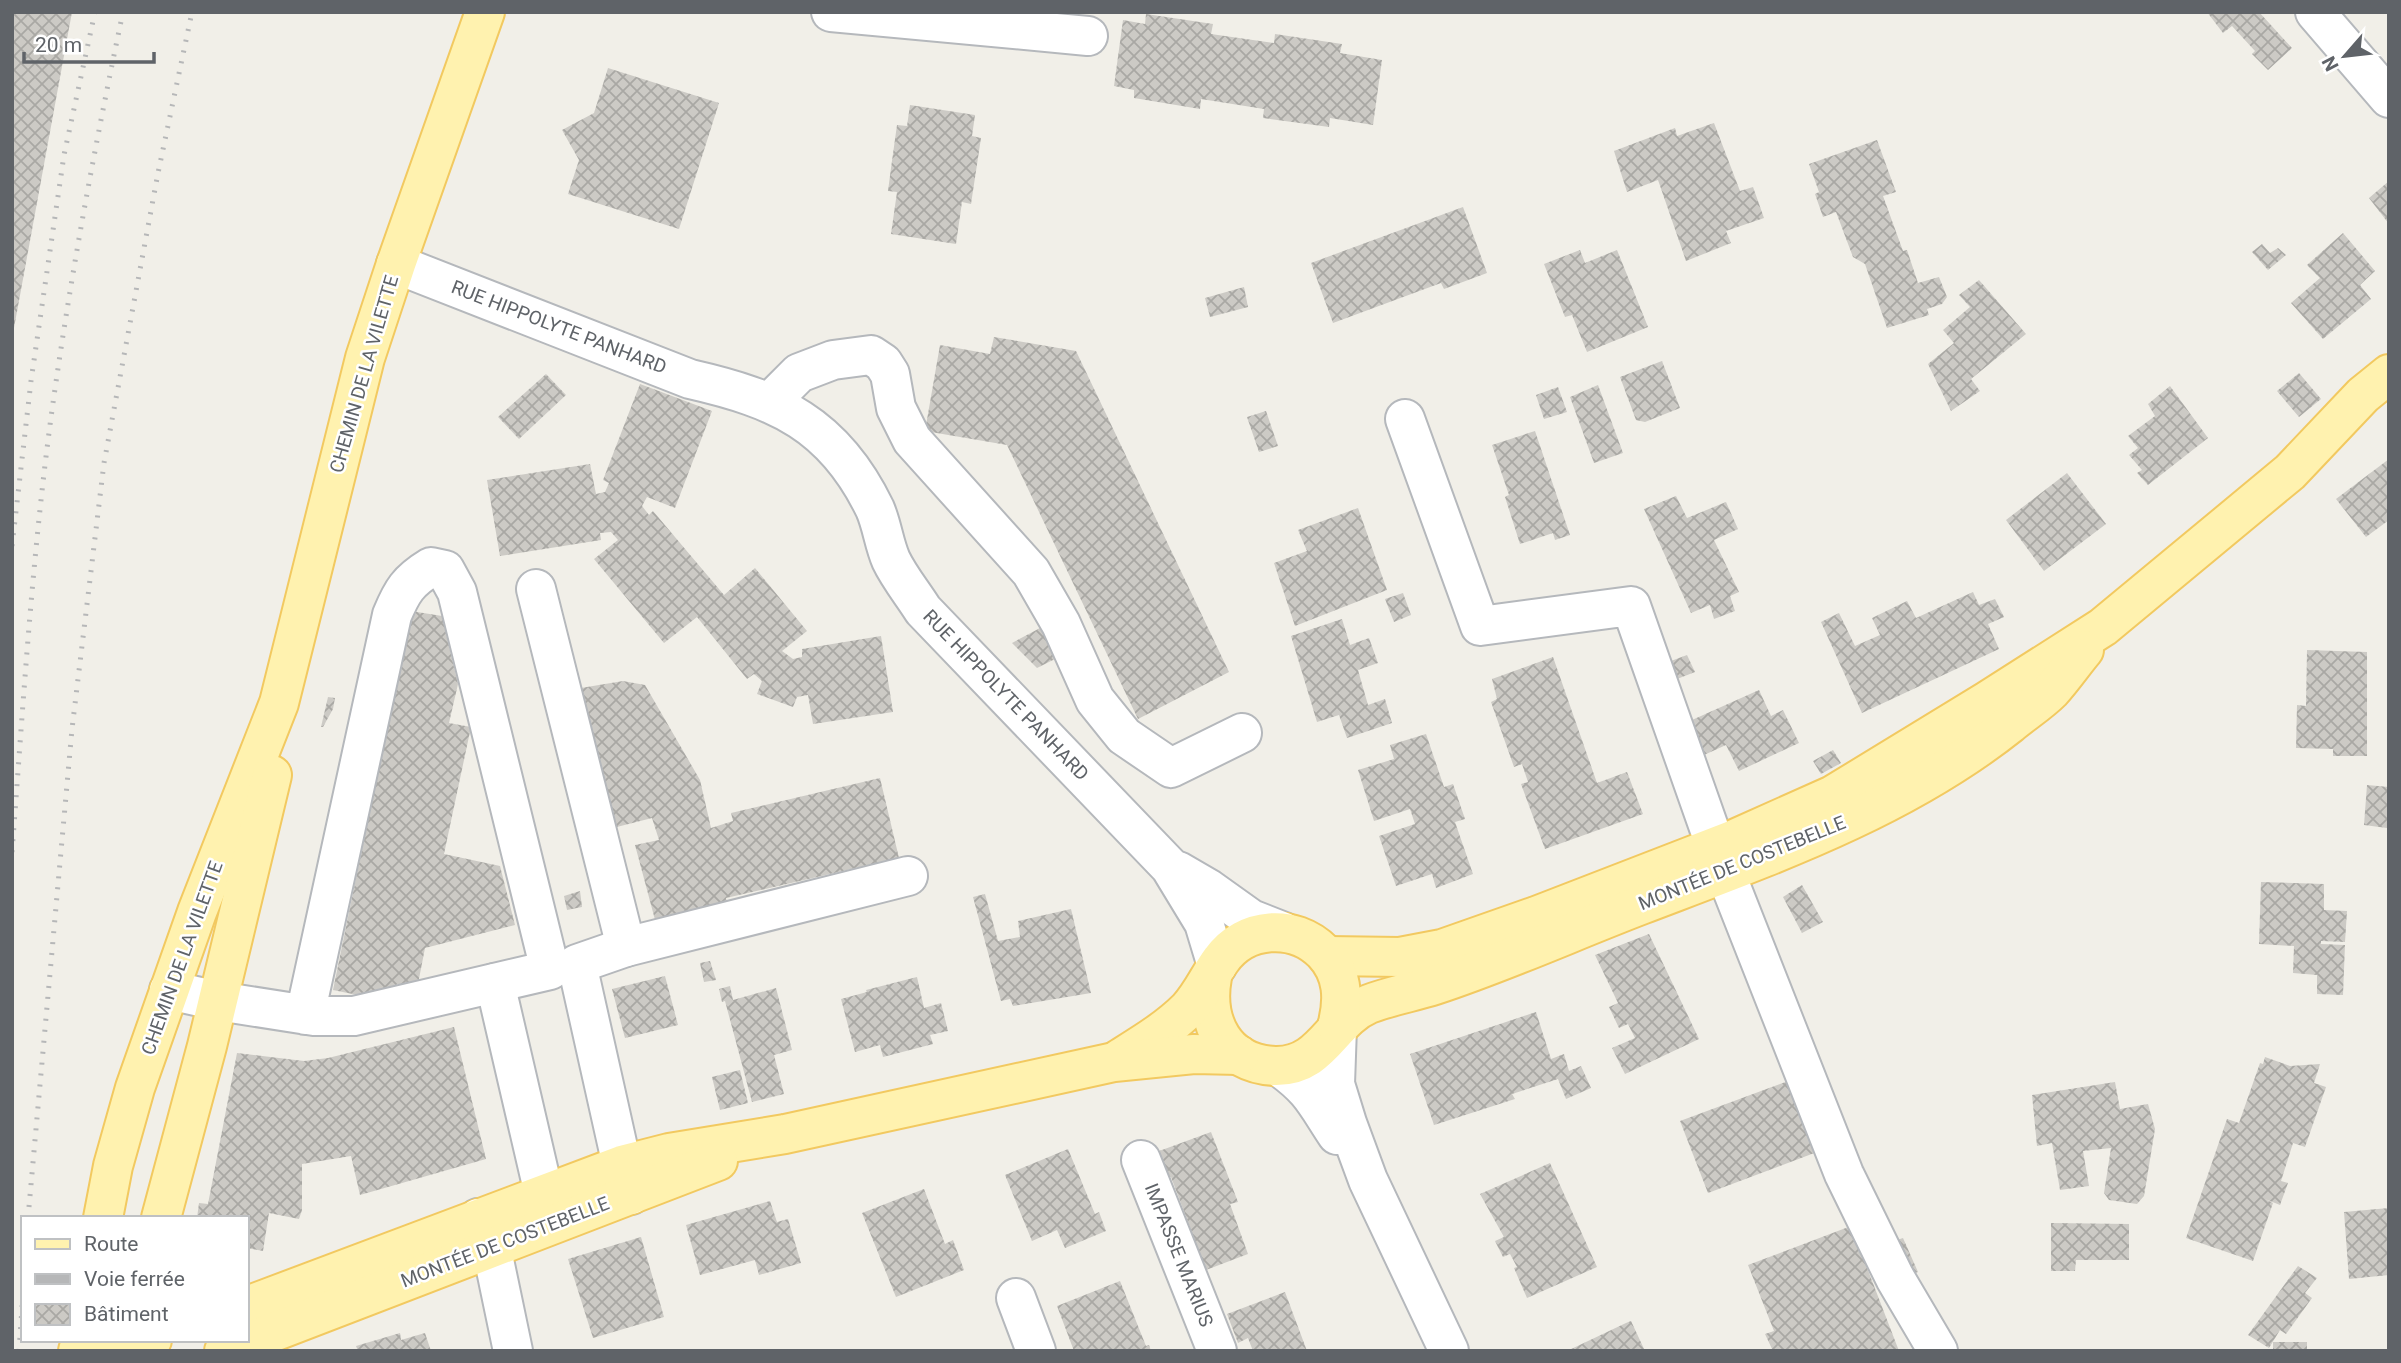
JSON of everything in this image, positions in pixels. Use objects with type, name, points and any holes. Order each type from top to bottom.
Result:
[{"type":"main road","name":"CHEMIN DE LA VILETTE","points":[[103,1216],[113,1166],[135,1088],[197,912],[279,703],[365,358],[485,12]]},
{"type":"main road","name":"MONTÉE DE COSTEBELLE","points":[[2290,472],[2363,395],[2389,374]]},
{"type":"main road","name":"MONTÉE DE COSTEBELLE","points":[[1214,972],[1209,1000],[1213,1022],[1219,1035],[1251,1062],[1278,1066],[1305,1059],[1317,1052],[1337,1027],[1367,1005],[1459,976],[1720,859],[1833,795],[2103,626],[2290,472],[2389,409]]},
{"type":"main road","name":"CHEMIN DE LA VILETTE","points":[[161,1216],[218,1001],[274,766],[279,703]]},
{"type":"main road","name":"MONTÉE DE COSTEBELLE","points":[[1327,956],[1400,957],[1442,949],[1536,916],[1720,859]]},
{"type":"main road","name":"MONTÉE DE COSTEBELLE","points":[[1115,1062],[1175,1020],[1200,994],[1230,949],[1242,941],[1269,932],[1284,932]]},
{"type":"main road","points":[[1284,932],[1308,940],[1327,956],[1340,981],[1341,1009],[1337,1027]]},
{"type":"main road","name":"MONTÉE DE COSTEBELLE","points":[[248,1306],[483,1233],[627,1180],[669,1153],[785,1134],[1115,1062],[1194,1054],[1240,1055]]},
{"type":"main road","name":"MONTÉE DE COSTEBELLE","points":[[248,1340],[483,1233],[544,1194],[627,1180]]},
{"type":"main road","name":"MONTÉE DE COSTEBELLE","points":[[224,1351],[244,1342]]},
{"type":"street","points":[[831,12],[1088,36]]},
{"type":"street","points":[[2315,12],[2389,98]]},
{"type":"street","name":"RUE HIPPOLYTE PANHARD","points":[[396,264],[690,379],[732,388],[770,402],[800,419],[828,440],[854,471],[876,511],[892,561],[923,610],[1170,867],[1204,923],[1214,972]]},
{"type":"street","points":[[770,402],[799,373],[833,360],[871,355],[883,363],[890,374],[896,408],[912,440],[1031,572],[1061,624],[1094,700],[1124,736],[1171,768],[1242,733]]},
{"type":"street","points":[[1405,419],[1480,626],[1631,606],[1720,859],[1844,1174],[1895,1278],[1938,1351]]},
{"type":"street","points":[[169,990],[218,1001],[305,1014],[354,1016],[550,970],[457,592],[445,570],[431,568],[402,589],[392,615],[305,1014]]},
{"type":"street","points":[[537,589],[626,947]]},
{"type":"street","name":"RUE HIPPOLYTE PANHARD","points":[[1170,867],[1209,889],[1251,919],[1284,932]]},
{"type":"street","points":[[627,1180],[577,964],[626,947],[908,876]]},
{"type":"street","points":[[495,984],[544,1194]]},
{"type":"street","points":[[1337,1027],[1335,1084],[1368,1180],[1449,1351]]},
{"type":"street","points":[[1278,1066],[1305,1087],[1316,1100],[1368,1180]]},
{"type":"street","name":"IMPASSE MARIUS","points":[[1140,1160],[1217,1351]]},
{"type":"street","points":[[483,1233],[494,1260],[513,1351]]},
{"type":"street","points":[[1016,1298],[1036,1351]]},
{"type":"building","points":[[12,12],[72,12],[14,328],[12,328]]},
{"type":"building","points":[[2207,12],[2259,12],[2292,48],[2268,70],[2252,54],[2255,51],[2232,26],[2223,33]]},
{"type":"building","points":[[1146,14],[1213,24],[1211,34],[1274,43],[1275,34],[1342,44],[1340,53],[1382,60],[1373,125],[1330,118],[1329,127],[1263,118],[1264,109],[1201,99],[1200,109],[1134,98],[1134,90],[1114,86],[1123,20],[1145,24]]},
{"type":"building","points":[[608,68],[719,103],[679,229],[568,194],[579,160],[562,130],[594,113]]},
{"type":"building","points":[[910,105],[975,115],[972,136],[981,138],[971,204],[962,202],[956,244],[891,234],[897,192],[888,191],[897,125],[907,126]]},
{"type":"building","points":[[1714,123],[1740,191],[1753,187],[1764,218],[1726,231],[1731,243],[1686,261],[1658,180],[1627,192],[1614,151],[1675,128],[1677,136]]},
{"type":"building","points":[[1877,140],[1896,192],[1883,196],[1903,251],[1907,250],[1918,283],[1939,277],[1947,297],[1942,304],[1927,309],[1929,315],[1887,328],[1865,264],[1853,257],[1836,212],[1823,217],[1815,194],[1819,192],[1809,164]]},
{"type":"building","points":[[2389,181],[2389,224],[2369,198]]},
{"type":"building","points":[[1463,207],[1487,273],[1444,289],[1441,283],[1333,323],[1311,263]]},
{"type":"building","points":[[2343,233],[2375,271],[2360,285],[2371,299],[2323,339],[2291,303],[2320,278],[2307,265]]},
{"type":"building","points":[[2262,244],[2270,253],[2278,248],[2286,255],[2268,270],[2252,252]]},
{"type":"building","points":[[1580,250],[1585,263],[1617,250],[1648,327],[1587,352],[1572,315],[1565,317],[1544,264]]},
{"type":"building","points":[[1979,280],[2026,334],[1971,379],[1980,391],[1951,411],[1928,364],[1954,343],[1943,330],[1970,307],[1959,295]]},
{"type":"building","points":[[1244,287],[1248,307],[1210,317],[1205,298]]},
{"type":"building","points":[[994,337],[1076,351],[1229,672],[1138,719],[1007,445],[925,431],[940,345],[990,354]]},
{"type":"building","points":[[1662,361],[1680,408],[1645,422],[1636,420],[1620,377]]},
{"type":"building","points":[[2299,373],[2321,399],[2299,417],[2277,391]]},
{"type":"building","points":[[546,374],[566,395],[519,439],[498,417]]},
{"type":"building","points":[[640,384],[712,411],[675,508],[647,497],[642,506],[649,515],[653,511],[724,595],[755,568],[807,631],[782,651],[793,659],[802,657],[802,649],[881,636],[893,712],[813,724],[808,695],[797,697],[793,707],[757,694],[762,681],[754,674],[747,679],[697,617],[664,643],[594,559],[618,540],[611,532],[600,533],[601,540],[500,556],[487,480],[590,464],[596,494],[605,492],[609,483],[603,480]]},
{"type":"building","points":[[1598,385],[1623,453],[1594,463],[1570,397]]},
{"type":"building","points":[[2170,386],[2208,438],[2148,485],[2137,473],[2142,470],[2129,455],[2138,448],[2128,436],[2155,416],[2148,404]]},
{"type":"building","points":[[1558,387],[1567,412],[1544,419],[1536,395]]},
{"type":"building","points":[[1266,411],[1278,446],[1259,452],[1247,417]]},
{"type":"building","points":[[1535,431],[1570,535],[1555,540],[1553,533],[1520,544],[1505,497],[1509,495],[1492,445]]},
{"type":"building","points":[[2389,459],[2389,520],[2366,537],[2336,499]]},
{"type":"building","points":[[2067,473],[2106,524],[2044,571],[2006,520]]},
{"type":"building","points":[[1676,496],[1687,518],[1726,502],[1738,529],[1714,540],[1739,592],[1730,596],[1735,611],[1714,619],[1710,605],[1691,613],[1644,509]]},
{"type":"building","points":[[1358,508],[1387,590],[1295,626],[1274,563],[1307,551],[1298,530]]},
{"type":"building","points":[[1973,592],[1979,605],[1995,599],[2004,617],[1988,624],[1999,649],[1862,713],[1821,622],[1839,613],[1855,646],[1880,635],[1872,618],[1907,601],[1916,618]]},
{"type":"building","points":[[1403,593],[1411,615],[1394,622],[1385,599]]},
{"type":"building","points":[[411,611],[442,616],[458,684],[449,723],[471,727],[444,854],[500,866],[515,925],[425,948],[417,989],[397,984],[395,989],[367,997],[333,990]]},
{"type":"building","points":[[1342,619],[1350,645],[1369,638],[1378,663],[1358,670],[1368,705],[1385,699],[1392,723],[1347,738],[1339,715],[1317,722],[1291,636]]},
{"type":"building","points":[[1042,627],[1057,658],[1037,668],[1012,643]]},
{"type":"building","points":[[2307,650],[2367,652],[2367,756],[2333,756],[2333,749],[2296,748],[2297,705],[2306,706]]},
{"type":"building","points":[[1687,655],[1695,672],[1677,679],[1671,661]]},
{"type":"building","points":[[1553,657],[1597,783],[1627,772],[1643,814],[1545,849],[1521,784],[1528,782],[1522,764],[1514,767],[1491,702],[1497,699],[1492,679]]},
{"type":"building","points":[[623,681],[645,685],[700,780],[711,828],[733,821],[731,813],[880,778],[899,858],[726,898],[729,915],[658,931],[635,845],[659,840],[652,818],[609,829],[575,689]]},
{"type":"building","points":[[1759,690],[1771,716],[1783,710],[1799,743],[1739,771],[1726,745],[1704,755],[1692,720]]},
{"type":"building","points":[[328,697],[335,698],[333,709],[321,727]]},
{"type":"building","points":[[1426,734],[1444,787],[1453,784],[1465,819],[1455,822],[1473,874],[1436,888],[1432,874],[1396,886],[1379,836],[1415,824],[1410,809],[1374,821],[1358,770],[1394,759],[1390,745]]},
{"type":"building","points":[[1833,750],[1841,763],[1821,774],[1813,761]]},
{"type":"building","points":[[2367,785],[2389,787],[2387,828],[2364,825]]},
{"type":"building","points":[[2261,882],[2324,884],[2324,910],[2347,911],[2345,942],[2321,941],[2321,944],[2345,945],[2343,995],[2317,994],[2317,975],[2293,973],[2294,946],[2259,944]]},
{"type":"building","points":[[1802,885],[1823,922],[1802,933],[1783,897]]},
{"type":"building","points":[[580,891],[582,907],[567,910],[564,896]]},
{"type":"building","points":[[985,894],[998,941],[1020,937],[1018,921],[1071,909],[1091,993],[1013,1006],[1010,999],[1001,1001],[973,897]]},
{"type":"building","points":[[1649,934],[1699,1039],[1625,1074],[1612,1048],[1635,1038],[1628,1024],[1619,1028],[1609,1007],[1618,1003],[1595,955]]},
{"type":"building","points":[[710,961],[716,980],[704,982],[700,963]]},
{"type":"building","points":[[665,976],[678,1025],[625,1038],[612,989]]},
{"type":"building","points":[[917,977],[924,1008],[941,1003],[948,1031],[930,1035],[933,1044],[883,1057],[880,1045],[855,1052],[841,999]]},
{"type":"building","points":[[730,986],[733,1000],[776,988],[792,1050],[774,1055],[784,1094],[752,1102],[725,1001],[722,1002],[719,989]]},
{"type":"building","points":[[1536,1012],[1551,1059],[1564,1054],[1569,1071],[1581,1066],[1591,1088],[1566,1099],[1558,1079],[1512,1094],[1515,1099],[1434,1125],[1410,1054]]},
{"type":"building","points":[[454,1027],[486,1159],[360,1195],[351,1156],[302,1164],[302,1210],[299,1219],[269,1213],[263,1251],[248,1248],[248,1216],[197,1216],[199,1203],[208,1204],[237,1053],[304,1061],[328,1058]]},
{"type":"building","points":[[2265,1057],[2290,1066],[2320,1064],[2314,1083],[2326,1087],[2305,1147],[2293,1143],[2281,1181],[2288,1183],[2280,1205],[2265,1199],[2273,1203],[2253,1261],[2186,1238],[2227,1119],[2239,1123],[2260,1063],[2263,1064]]},
{"type":"building","points":[[740,1070],[748,1103],[720,1110],[712,1077]]},
{"type":"building","points":[[1791,1080],[1817,1152],[1708,1193],[1680,1121]]},
{"type":"building","points":[[2115,1082],[2120,1109],[2148,1104],[2155,1129],[2144,1196],[2137,1204],[2109,1200],[2104,1193],[2111,1148],[2083,1151],[2089,1186],[2060,1190],[2052,1143],[2037,1146],[2032,1095]]},
{"type":"building","points":[[1211,1132],[1238,1202],[1230,1204],[1248,1254],[1206,1270],[1171,1177],[1161,1181],[1151,1154]]},
{"type":"building","points":[[1068,1149],[1095,1214],[1099,1212],[1106,1231],[1065,1248],[1057,1230],[1032,1241],[1005,1175]]},
{"type":"building","points":[[1550,1163],[1597,1267],[1527,1298],[1510,1254],[1503,1257],[1495,1241],[1504,1237],[1480,1194]]},
{"type":"building","points":[[924,1189],[945,1244],[953,1240],[964,1270],[896,1297],[862,1213]]},
{"type":"building","points":[[770,1201],[777,1222],[788,1219],[801,1263],[759,1275],[755,1260],[700,1275],[686,1225]]},
{"type":"building","points":[[2389,1208],[2389,1275],[2349,1279],[2344,1212]]},
{"type":"building","points":[[2051,1223],[2129,1224],[2129,1260],[2076,1260],[2075,1271],[2051,1271]]},
{"type":"building","points":[[1851,1226],[1899,1351],[1773,1351],[1765,1334],[1774,1331],[1748,1265]]},
{"type":"building","points":[[641,1237],[664,1317],[593,1338],[568,1259]]},
{"type":"building","points":[[1903,1238],[1918,1272],[1904,1277],[1891,1242]]},
{"type":"building","points":[[2298,1266],[2317,1278],[2305,1293],[2312,1298],[2286,1334],[2280,1330],[2269,1348],[2248,1335]]},
{"type":"building","points":[[1120,1281],[1146,1346],[1149,1345],[1151,1351],[1074,1351],[1057,1306]]},
{"type":"building","points":[[1285,1292],[1307,1351],[1253,1351],[1248,1338],[1238,1343],[1227,1314]]},
{"type":"building","points":[[1631,1321],[1645,1351],[1567,1351],[1626,1323]]},
{"type":"building","points":[[400,1333],[401,1340],[425,1333],[431,1351],[358,1351],[356,1346]]},
{"type":"building","points":[[2273,1342],[2307,1342],[2307,1351],[2273,1351]]},
{"type":"railway","points":[[12,546],[31,381],[64,155],[95,12]]},
{"type":"railway","points":[[12,852],[30,617],[48,441],[78,243],[123,12]]},
{"type":"railway","points":[[28,1216],[72,729],[104,463],[158,173],[192,12]]},
{"type":"railway","points":[[19,1351],[21,1322]]}]
